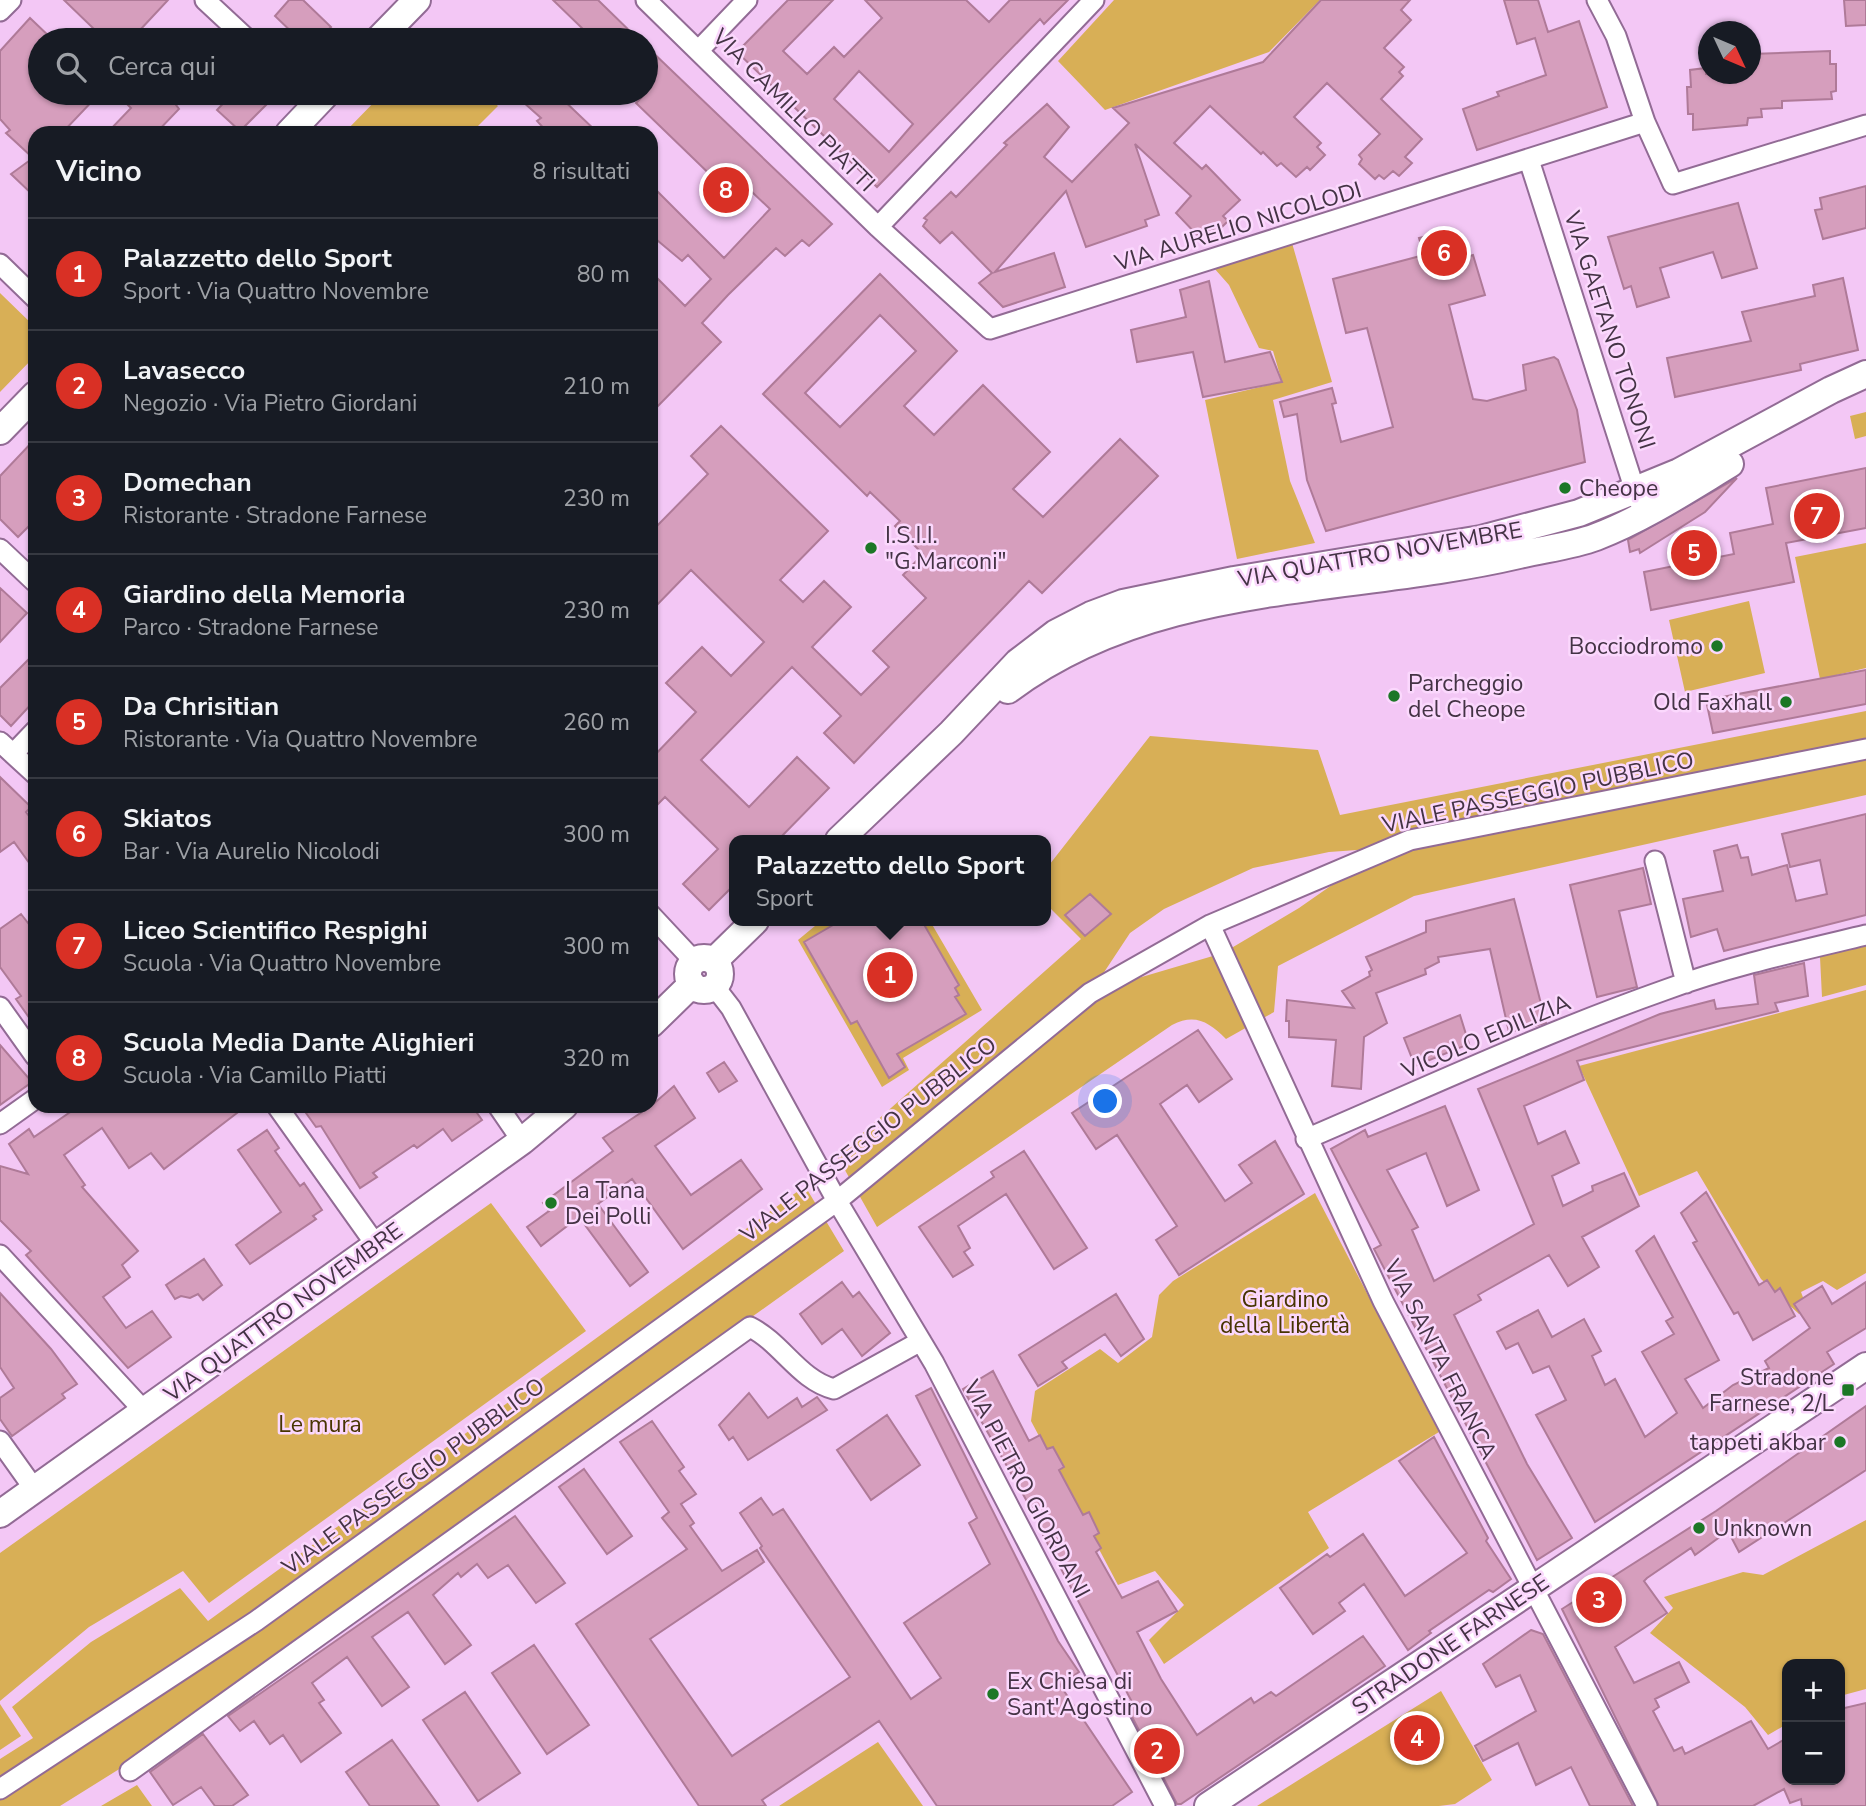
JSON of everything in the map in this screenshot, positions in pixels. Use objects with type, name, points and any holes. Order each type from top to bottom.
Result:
[{"type":"main road","points":[[390,28],[417,0]]},
{"type":"main road","points":[[294,126],[310,105]]},
{"type":"main road","name":"VIA QUATTRO NOVEMBRE","points":[[951,733],[1022,680],[1088,643],[1195,607],[1487,562],[1595,538],[1638,503],[1711,456],[1830,390],[1866,374]]},
{"type":"main road","name":"VIA QUATTRO NOVEMBRE","points":[[844,835],[951,733],[1018,663],[1071,624],[1122,603],[1234,580],[1482,539],[1579,513],[1638,503],[1866,390]]},
{"type":"main road","points":[[0,430],[28,402]]},
{"type":"main road","points":[[1487,562],[1498,550],[1556,534],[1579,513]]},
{"type":"main road","points":[[1281,573],[1300,578],[1342,572],[1358,580]]},
{"type":"main road","points":[[1088,643],[1110,625],[1128,617],[1221,592],[1234,580]]},
{"type":"main road","points":[[658,1017],[750,926]]},
{"type":"main road","name":"VIA QUATTRO NOVEMBRE","points":[[0,1514],[522,1141],[556,1113]]},
{"type":"main road","name":"STRADONE FARNESE","points":[[1208,1806],[1866,1366]]},
{"type":"street","points":[[0,11],[11,0]]},
{"type":"street","points":[[205,0],[235,28]]},
{"type":"street","name":"VIA CAMILLO PIATTI","points":[[646,0],[878,227]]},
{"type":"street","points":[[699,50],[747,0]]},
{"type":"street","points":[[878,227],[1094,0]]},
{"type":"street","points":[[1597,0],[1616,36],[1645,122],[1673,184],[1866,125]]},
{"type":"street","name":"VIA AURELIO NICOLODI","points":[[878,227],[990,329],[1311,230],[1645,122]]},
{"type":"street","name":"VIA GAETANO TONONI","points":[[1530,160],[1638,503]]},
{"type":"street","points":[[0,264],[28,291]]},
{"type":"street","points":[[0,548],[28,575]]},
{"type":"street","points":[[28,735],[6,748],[28,768]]},
{"type":"street","name":"VIALE PASSEGGIO PUBBLICO","points":[[0,1789],[256,1621],[837,1201],[1090,993],[1210,925],[1410,840],[1866,749]]},
{"type":"street","points":[[1655,861],[1686,983]]},
{"type":"street","name":"VIA PIETRO GIORDANI","points":[[658,923],[704,973],[731,1008],[837,1201],[920,1341],[1165,1806]]},
{"type":"street","name":"VIA SANTA FRANCA","points":[[1210,925],[1382,1300],[1647,1806]]},
{"type":"street","name":"VICOLO EDILIZIA","points":[[1306,1139],[1541,1038],[1686,983],[1782,955],[1866,935]]},
{"type":"street","points":[[0,1007],[28,1046]]},
{"type":"street","points":[[0,1124],[28,1104]]},
{"type":"street","points":[[282,1113],[376,1245]]},
{"type":"street","points":[[503,1113],[522,1141]]},
{"type":"street","points":[[0,1255],[145,1412]]},
{"type":"street","points":[[130,1771],[750,1326],[766,1335],[816,1384],[834,1389],[920,1341]]},
{"type":"street","points":[[0,1441],[35,1490]]},
{"type":"green space","points":[[1114,0],[1320,0],[1269,52],[1105,110],[1058,61]]},
{"type":"green space","points":[[371,105],[498,106],[478,126],[351,126]]},
{"type":"green space","points":[[1292,243],[1332,382],[1273,400],[1290,481],[1315,543],[1237,559],[1205,400],[1282,382],[1273,351],[1259,348],[1229,285],[1214,268]]},
{"type":"green space","points":[[0,293],[28,320],[28,363],[0,392]]},
{"type":"green space","points":[[1866,412],[1866,436],[1855,439],[1850,416]]},
{"type":"green space","points":[[1866,543],[1866,668],[1820,679],[1795,557]]},
{"type":"green space","name":"Bocciodromo","points":[[1749,601],[1765,673],[1685,692],[1669,620]]},
{"type":"green space","points":[[1866,711],[1866,795],[1414,896],[1278,966],[1274,1012],[1226,1039],[1201,1021],[1180,1021],[1172,1025],[877,1227],[837,1156],[1081,939],[1051,909],[1051,863],[1150,736],[1318,750],[1340,815]],"holes":[[[1385,848],[1299,908],[1223,953],[1091,992],[1130,933],[1164,909],[1253,868],[1329,852]]]},
{"type":"green space","points":[[815,926],[933,926],[982,1010],[903,1058],[909,1070],[882,1087],[798,940]]},
{"type":"green space","points":[[1866,944],[1866,985],[1822,997],[1820,957]]},
{"type":"green space","points":[[1866,990],[1866,1273],[1837,1290],[1823,1281],[1801,1292],[1807,1308],[1799,1314],[1761,1279],[1697,1171],[1639,1196],[1579,1066]]},
{"type":"green space","points":[[805,1186],[844,1251],[472,1517],[222,1705],[60,1806],[0,1806],[0,1759],[33,1738],[12,1707],[91,1642],[180,1588],[208,1621]]},
{"type":"green space","name":"Giardino della Libertà","points":[[1315,1193],[1439,1432],[1308,1512],[1329,1548],[1164,1664],[1149,1640],[1184,1605],[1155,1571],[1118,1585],[1031,1421],[1035,1391],[1100,1349],[1118,1363],[1152,1337],[1159,1295],[1173,1281]]},
{"type":"green space","name":"Le mura","points":[[491,1203],[586,1331],[209,1603],[183,1571],[89,1627],[0,1701],[0,1553]]},
{"type":"green space","points":[[1866,1520],[1866,1689],[1845,1695],[1845,1659],[1782,1659],[1782,1727],[1768,1735],[1745,1707],[1650,1633],[1673,1608],[1664,1597],[1743,1572],[1763,1575]]},
{"type":"green space","points":[[1441,1691],[1492,1780],[1455,1804],[1257,1806]]},
{"type":"green space","points":[[0,1704],[21,1736],[0,1750]]},
{"type":"green space","points":[[878,1742],[923,1806],[779,1806]]},
{"type":"green space","points":[[137,1785],[152,1806],[101,1806]]},
{"type":"building","points":[[64,0],[168,0],[142,28],[93,28]]},
{"type":"building","points":[[289,0],[303,0],[331,27],[288,28],[275,16]]},
{"type":"building","points":[[553,0],[598,0],[627,28],[582,28]]},
{"type":"building","points":[[788,0],[833,0],[783,51],[807,74],[834,47],[844,57],[882,18],[865,0],[966,0],[989,22],[1010,0],[1068,0],[1044,24],[1040,19],[877,187],[737,52]],"holes":[[[859,71],[913,124],[889,152],[834,99]]]},
{"type":"building","points":[[1321,0],[1410,0],[1401,10],[1411,20],[1384,48],[1404,67],[1399,72],[1403,76],[1381,99],[1422,139],[1405,157],[1412,163],[1399,176],[1393,171],[1384,179],[1379,175],[1375,179],[1359,164],[1362,159],[1359,155],[1380,134],[1327,83],[1294,117],[1321,143],[1317,147],[1325,155],[1310,170],[1307,167],[1296,177],[1281,163],[1277,166],[1263,152],[1261,154],[1210,106],[1174,143],[1202,169],[1206,165],[1240,200],[1223,216],[1228,221],[1217,232],[1212,228],[1204,235],[1200,231],[1197,235],[1176,213],[1191,196],[1135,144],[1159,215],[1145,220],[1147,226],[1086,247],[1066,191],[995,272],[1054,253],[1065,287],[1003,307],[979,283],[992,273],[952,232],[940,243],[923,226],[927,220],[924,218],[951,192],[956,197],[1007,145],[1004,143],[1047,104],[1069,127],[1044,157],[1072,182],[1129,123],[1113,108],[1263,62]]},
{"type":"building","points":[[1504,0],[1538,0],[1548,32],[1579,21],[1607,107],[1477,150],[1463,109],[1499,96],[1497,92],[1546,75],[1535,38],[1517,44]]},
{"type":"building","points":[[1844,0],[1866,0],[1866,25],[1846,26]]},
{"type":"building","points":[[30,18],[40,28],[28,28],[28,105],[89,105],[69,126],[28,126],[28,153],[6,133],[10,130],[0,119],[0,51]]},
{"type":"building","points":[[1830,51],[1830,64],[1836,64],[1836,91],[1831,92],[1832,99],[1782,101],[1782,108],[1761,109],[1762,117],[1748,118],[1747,125],[1693,130],[1693,114],[1688,114],[1687,87],[1691,87],[1690,70],[1698,69],[1698,84],[1761,84],[1761,54]]},
{"type":"building","points":[[658,57],[832,224],[809,246],[802,240],[785,256],[776,248],[728,295],[702,323],[721,342],[658,406],[658,279],[685,306],[711,279],[688,255],[682,261],[658,241],[658,192],[724,258],[770,209],[734,175],[723,187],[638,105],[658,105]]},
{"type":"building","points":[[128,105],[176,105],[179,109],[163,126],[114,126],[131,108]]},
{"type":"building","points":[[222,105],[266,105],[245,126],[235,126],[217,110]]},
{"type":"building","points":[[526,105],[569,105],[591,126],[542,126],[537,121],[541,118]]},
{"type":"building","points":[[28,162],[28,190],[11,174]]},
{"type":"building","points":[[1866,186],[1866,228],[1823,239],[1815,210],[1822,209],[1820,198]]},
{"type":"building","points":[[1738,203],[1757,268],[1722,278],[1713,252],[1660,268],[1669,297],[1637,307],[1631,286],[1624,289],[1608,237]]},
{"type":"building","points":[[1445,232],[1453,261],[1473,255],[1485,295],[1449,305],[1473,399],[1487,401],[1526,390],[1523,365],[1554,357],[1558,360],[1577,410],[1585,462],[1326,531],[1307,480],[1297,414],[1284,417],[1280,402],[1332,388],[1336,403],[1332,404],[1341,442],[1393,427],[1367,328],[1346,333],[1333,279],[1424,255],[1419,238]]},
{"type":"building","points":[[880,274],[957,351],[904,406],[934,435],[983,385],[1050,452],[1013,489],[1043,517],[1120,439],[1158,476],[1042,593],[1029,581],[854,763],[824,733],[841,716],[792,667],[701,760],[749,807],[797,757],[829,788],[783,835],[729,835],[729,890],[709,910],[683,884],[718,849],[665,797],[658,804],[658,752],[696,712],[666,683],[702,647],[731,676],[764,642],[691,570],[658,604],[658,525],[708,474],[691,456],[721,426],[828,531],[780,580],[803,602],[824,581],[851,607],[812,647],[861,695],[889,667],[873,651],[926,598],[903,575],[923,554],[895,526],[900,521],[870,492],[867,496],[763,394]],"holes":[[[880,315],[916,351],[840,427],[805,393]]]},
{"type":"building","points":[[1843,278],[1858,350],[1800,364],[1801,370],[1675,397],[1667,358],[1751,341],[1742,312],[1815,296],[1813,285]]},
{"type":"building","points":[[1209,281],[1225,362],[1270,352],[1282,382],[1203,397],[1193,352],[1137,362],[1131,330],[1186,317],[1180,290]]},
{"type":"building","points":[[28,446],[28,527],[18,537],[0,519],[0,476]]},
{"type":"building","points":[[1866,468],[1866,528],[1786,543],[1794,582],[1651,610],[1644,572],[1734,554],[1730,533],[1773,524],[1766,488]]},
{"type":"building","points":[[1737,478],[1705,512],[1640,553],[1639,549],[1630,552],[1628,540]]},
{"type":"building","points":[[0,588],[27,613],[0,642]]},
{"type":"building","points":[[28,660],[28,708],[11,726],[0,715],[0,688]]},
{"type":"building","name":"Old Faxhall","points":[[1866,670],[1866,704],[1713,733],[1706,700]]},
{"type":"building","points":[[0,777],[28,804],[28,861],[14,842],[0,852]]},
{"type":"building","points":[[1866,814],[1866,915],[1724,951],[1717,929],[1691,937],[1683,899],[1723,891],[1714,851],[1737,845],[1741,858],[1748,857],[1752,875],[1787,865],[1796,901],[1827,894],[1820,860],[1790,867],[1782,834]]},
{"type":"building","points":[[1643,868],[1651,904],[1619,911],[1637,987],[1597,997],[1570,885]]},
{"type":"building","points":[[1090,894],[1111,914],[1085,936],[1065,915]]},
{"type":"building","points":[[1514,899],[1546,1023],[1509,1032],[1490,949],[1438,957],[1439,962],[1425,969],[1426,974],[1376,993],[1387,1023],[1364,1037],[1361,1089],[1332,1086],[1336,1040],[1289,1037],[1289,1021],[1286,1021],[1287,1000],[1354,1008],[1342,991],[1370,976],[1369,972],[1372,970],[1366,957],[1426,932],[1426,921]]},
{"type":"building","points":[[21,914],[28,923],[28,1016],[16,999],[21,996],[0,967],[0,929]]},
{"type":"building","points":[[831,926],[925,926],[959,985],[955,988],[959,995],[955,997],[966,1014],[897,1054],[905,1067],[889,1078],[857,1021],[851,1024],[804,942]]},
{"type":"building","points":[[1804,963],[1808,996],[1775,1003],[1778,1011],[1577,1061],[1584,1080],[1524,1106],[1538,1144],[1565,1131],[1579,1163],[1552,1176],[1563,1206],[1593,1191],[1592,1186],[1624,1173],[1639,1206],[1582,1237],[1599,1267],[1568,1286],[1549,1255],[1478,1295],[1481,1300],[1454,1315],[1527,1464],[1572,1538],[1537,1560],[1374,1249],[1381,1245],[1331,1149],[1365,1130],[1368,1137],[1445,1106],[1479,1190],[1447,1206],[1426,1153],[1387,1170],[1418,1227],[1412,1230],[1434,1281],[1534,1224],[1478,1089],[1660,1014],[1714,1000],[1716,1009],[1758,1004],[1754,975]]},
{"type":"building","points":[[1460,1015],[1469,1044],[1415,1066],[1404,1038]]},
{"type":"building","points":[[1198,1030],[1232,1079],[1199,1102],[1187,1085],[1160,1104],[1225,1201],[1252,1183],[1239,1165],[1275,1141],[1304,1194],[1179,1275],[1156,1240],[1177,1226],[1117,1135],[1096,1149],[1072,1113]]},
{"type":"building","points":[[0,1045],[28,1077],[28,1085],[0,1105]]},
{"type":"building","points":[[724,1062],[737,1081],[719,1092],[707,1073]]},
{"type":"building","points":[[674,1086],[695,1118],[655,1146],[691,1195],[741,1160],[762,1189],[683,1249],[632,1179],[598,1204],[648,1272],[630,1286],[579,1217],[541,1246],[527,1227],[549,1211],[543,1203],[613,1151],[603,1138],[640,1113],[658,1113],[658,1100]]},
{"type":"building","points":[[69,1113],[237,1113],[164,1169],[151,1153],[129,1168],[102,1128],[64,1155],[85,1185],[82,1187],[138,1251],[122,1265],[130,1277],[103,1297],[126,1328],[152,1311],[171,1337],[128,1368],[26,1255],[31,1251],[0,1220],[0,1166],[28,1174],[9,1144],[29,1129],[34,1137]]},
{"type":"building","points":[[306,1113],[477,1113],[482,1120],[452,1141],[443,1129],[417,1148],[414,1145],[373,1173],[377,1177],[360,1188],[321,1126],[316,1127]]},
{"type":"building","points":[[267,1130],[279,1148],[275,1151],[300,1186],[304,1183],[322,1210],[313,1216],[316,1219],[250,1264],[236,1245],[281,1212],[238,1150]]},
{"type":"building","points":[[1024,1151],[1087,1248],[1054,1269],[1006,1194],[958,1226],[970,1248],[964,1252],[973,1265],[953,1277],[919,1227],[994,1177],[991,1172]]},
{"type":"building","points":[[1706,1192],[1759,1285],[1767,1280],[1775,1292],[1780,1288],[1795,1316],[1753,1340],[1738,1312],[1734,1314],[1693,1243],[1697,1241],[1681,1213]]},
{"type":"building","points":[[1654,1236],[1719,1360],[1685,1379],[1703,1408],[1733,1385],[1769,1368],[1765,1361],[1810,1328],[1794,1304],[1822,1286],[1832,1304],[1866,1282],[1866,1328],[1827,1352],[1834,1364],[1595,1522],[1536,1415],[1566,1400],[1549,1366],[1533,1373],[1518,1343],[1506,1349],[1497,1332],[1538,1310],[1552,1337],[1584,1319],[1601,1351],[1592,1356],[1605,1385],[1615,1379],[1645,1437],[1677,1413],[1642,1352],[1674,1334],[1666,1321],[1673,1317],[1636,1251]]},
{"type":"building","points":[[204,1259],[222,1285],[203,1300],[198,1294],[190,1298],[181,1296],[175,1299],[166,1285]]},
{"type":"building","points":[[842,1282],[853,1297],[859,1292],[890,1333],[862,1356],[842,1329],[822,1344],[800,1314]]},
{"type":"building","points":[[0,1293],[51,1349],[77,1384],[62,1394],[65,1398],[12,1436],[0,1419],[0,1398],[14,1388],[0,1367]]},
{"type":"building","points":[[1116,1294],[1144,1339],[1121,1356],[1105,1334],[1062,1362],[1067,1368],[1038,1386],[1019,1355]]},
{"type":"building","points":[[993,1371],[1029,1441],[1040,1435],[1047,1449],[1053,1447],[1064,1467],[1059,1470],[1083,1515],[1089,1512],[1099,1533],[1094,1536],[1101,1548],[1096,1552],[1122,1598],[1158,1581],[1177,1611],[1137,1632],[1161,1679],[1197,1735],[1251,1698],[1254,1703],[1271,1692],[1276,1696],[1363,1636],[1385,1666],[1181,1804],[1177,1804],[1126,1705],[1131,1700],[1043,1535],[1045,1533],[963,1389]]},
{"type":"building","points":[[931,1388],[1058,1641],[1079,1672],[1060,1685],[1132,1792],[1112,1806],[937,1806],[879,1721],[762,1800],[766,1806],[699,1806],[576,1624],[687,1549],[662,1518],[669,1512],[620,1442],[652,1421],[684,1467],[679,1471],[696,1494],[681,1504],[694,1523],[690,1526],[722,1571],[757,1550],[764,1562],[650,1639],[732,1756],[850,1677],[760,1548],[762,1546],[740,1513],[761,1498],[773,1515],[783,1509],[911,1699],[941,1678],[904,1623],[990,1564],[969,1523],[977,1518],[916,1396]]},
{"type":"building","points":[[749,1393],[768,1418],[797,1398],[802,1407],[817,1397],[827,1410],[748,1460],[733,1437],[729,1440],[719,1425]]},
{"type":"building","points":[[1866,1406],[1866,1470],[1739,1552],[1728,1531],[1695,1555],[1691,1548],[1647,1578],[1644,1581],[1667,1613],[1615,1647],[1634,1683],[1679,1662],[1689,1682],[1655,1699],[1659,1707],[1653,1711],[1674,1751],[1682,1747],[1685,1754],[1751,1721],[1768,1749],[1782,1741],[1782,1785],[1845,1785],[1845,1708],[1866,1703],[1866,1806],[1802,1806],[1801,1799],[1790,1803],[1784,1789],[1753,1806],[1659,1806],[1562,1609],[1716,1511]]},
{"type":"building","points":[[887,1415],[920,1465],[871,1500],[837,1450]]},
{"type":"building","points":[[1434,1437],[1488,1538],[1486,1541],[1511,1579],[1493,1592],[1489,1590],[1429,1631],[1431,1633],[1408,1650],[1364,1584],[1339,1603],[1345,1611],[1313,1634],[1280,1588],[1327,1554],[1330,1557],[1363,1534],[1405,1596],[1467,1553],[1399,1461]]},
{"type":"building","points":[[584,1469],[632,1536],[607,1554],[559,1487]]},
{"type":"building","points":[[515,1516],[565,1583],[536,1603],[508,1565],[488,1578],[477,1564],[461,1577],[458,1573],[433,1595],[471,1645],[445,1664],[408,1612],[372,1637],[409,1687],[382,1706],[347,1657],[312,1683],[324,1700],[319,1703],[341,1733],[301,1762],[283,1735],[270,1744],[254,1721],[240,1731],[228,1716]]},
{"type":"building","points":[[1531,1630],[1543,1634],[1633,1806],[1590,1806],[1571,1767],[1536,1785],[1518,1743],[1483,1761],[1475,1746],[1536,1711],[1520,1675],[1496,1687],[1483,1664]]},
{"type":"building","points":[[534,1645],[589,1725],[547,1754],[492,1673]]},
{"type":"building","points":[[465,1692],[520,1773],[478,1801],[423,1720]]},
{"type":"building","points":[[203,1734],[248,1795],[232,1806],[215,1806],[201,1787],[173,1805],[150,1772]]},
{"type":"building","points":[[392,1740],[439,1806],[370,1806],[346,1772]]},
{"type":"place","name":"Scuola Media Dante Alighieri","points":[[726,190]]},
{"type":"place","name":"Skiatos","points":[[1444,253]]},
{"type":"place","name":"Cheope","points":[[1565,488]]},
{"type":"place","name":"Liceo Scientifico Respighi","points":[[1817,516]]},
{"type":"place","name":"I.S.I.I. \"G.Marconi\"","points":[[871,548]]},
{"type":"place","name":"Da Chrisitian","points":[[1694,553]]},
{"type":"place","name":"Bocciodromo","points":[[1717,646]]},
{"type":"place","name":"Parcheggio del Cheope","points":[[1394,696]]},
{"type":"place","name":"Old Faxhall","points":[[1786,702]]},
{"type":"place","name":"Palazzetto dello Sport","points":[[890,975]]},
{"type":"place","name":"La Tana Dei Polli","points":[[551,1203]]},
{"type":"place","name":"Stradone Farnese, 2/L","points":[[1848,1390]]},
{"type":"place","name":"tappeti akbar","points":[[1840,1442]]},
{"type":"place","name":"Unknown","points":[[1699,1528]]},
{"type":"place","name":"Domechan","points":[[1599,1600]]},
{"type":"place","name":"Ex Chiesa di Sant'Agostino","points":[[993,1694]]},
{"type":"place","name":"Giardino della Memoria","points":[[1417,1738]]},
{"type":"place","name":"Lavasecco","points":[[1157,1751]]}]
